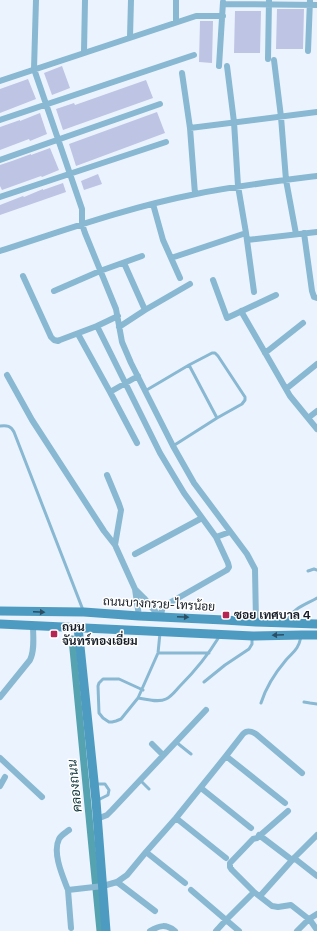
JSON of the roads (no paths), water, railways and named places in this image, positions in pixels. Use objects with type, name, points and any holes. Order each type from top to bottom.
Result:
[{"type":"main road","name":"ถนนบางกรวย-ไทรน้อย","points":[[0,611],[84,612],[317,624]]},
{"type":"main road","points":[[0,624],[221,635],[317,635]]},
{"type":"main road","points":[[78,627],[96,801],[100,886],[106,931]]},
{"type":"street","points":[[36,0],[34,69],[82,209],[82,224],[85,233],[116,309],[122,342],[173,446],[194,483],[247,554],[255,569],[256,622]]},
{"type":"street","points":[[84,52],[85,0]]},
{"type":"street","points":[[130,37],[131,0]]},
{"type":"street","points":[[176,0],[176,22]]},
{"type":"street","points":[[219,66],[223,2],[310,3],[317,5]]},
{"type":"street","points":[[269,2],[271,60],[281,116],[286,180],[296,234]]},
{"type":"street","points":[[308,52],[310,3]]},
{"type":"street","points":[[0,81],[196,16],[223,16]]},
{"type":"street","points":[[0,120],[194,55]]},
{"type":"street","points":[[227,66],[234,122],[238,186],[254,292]]},
{"type":"street","points":[[182,73],[190,128],[195,194]]},
{"type":"street","points":[[0,160],[160,104]]},
{"type":"street","points":[[190,128],[317,112]]},
{"type":"street","points":[[0,197],[166,142]]},
{"type":"street","points":[[0,251],[82,224],[195,194],[238,186],[317,176]]},
{"type":"street","points":[[153,204],[163,240],[180,278]]},
{"type":"street","points":[[247,240],[317,232]]},
{"type":"street","points":[[171,258],[246,233]]},
{"type":"street","points":[[304,233],[312,291],[314,297],[317,298]]},
{"type":"street","points":[[54,291],[100,270],[142,256]]},
{"type":"street","points":[[124,263],[145,310]]},
{"type":"street","points":[[23,276],[51,337],[54,340],[58,341],[78,334],[118,316]]},
{"type":"street","points":[[213,280],[227,318],[276,294]]},
{"type":"street","points":[[119,327],[190,284]]},
{"type":"street","points":[[241,311],[290,396],[317,429]]},
{"type":"street","points":[[265,353],[303,323]]},
{"type":"street","points":[[96,326],[160,453],[184,494],[216,538],[229,567],[227,570],[164,606],[160,616],[144,598],[134,590]]},
{"type":"street","points":[[78,334],[137,443]]},
{"type":"street","points":[[286,389],[317,364]]},
{"type":"street","points":[[6,375],[104,531],[115,545],[134,590],[139,616]]},
{"type":"street","points":[[110,392],[138,376]]},
{"type":"street","points":[[308,418],[317,411]]},
{"type":"street","points":[[107,475],[121,510],[115,545]]},
{"type":"street","points":[[135,554],[202,518]]},
{"type":"street","points":[[216,538],[230,532]]},
{"type":"street","points":[[0,697],[31,657],[33,652],[33,625]]},
{"type":"street","points":[[97,819],[107,815],[112,810],[206,710]]},
{"type":"street","points":[[68,890],[100,886],[117,882],[127,875],[201,788],[246,731],[253,732],[302,773]]},
{"type":"street","points":[[152,744],[163,756]]},
{"type":"street","points":[[226,756],[285,803]]},
{"type":"street","points":[[0,758],[42,797]]},
{"type":"street","points":[[0,786],[6,777]]},
{"type":"street","points":[[201,788],[251,828]]},
{"type":"street","points":[[288,810],[260,835],[253,839],[230,863],[230,867],[254,892],[272,906],[278,907],[291,905],[309,919],[317,930]]},
{"type":"street","points":[[176,818],[226,858]]},
{"type":"street","points":[[69,830],[59,839],[57,848],[58,865],[68,890],[71,928]]},
{"type":"street","points":[[260,835],[293,859],[316,873]]},
{"type":"street","points":[[260,896],[293,859],[317,836]]},
{"type":"street","points":[[146,852],[185,883]]},
{"type":"street","points":[[117,882],[155,911]]},
{"type":"street","points":[[191,890],[239,931]]},
{"type":"street","points":[[216,931],[254,892]]},
{"type":"street","points":[[297,931],[309,919],[317,914]]},
{"type":"street","points":[[150,931],[160,926],[166,926],[175,931]]},
{"type":"lane","points":[[145,391],[212,353],[216,354],[245,397],[242,404],[173,446]]},
{"type":"lane","points":[[189,365],[217,418]]},
{"type":"lane","points":[[0,426],[5,425],[10,427],[14,432],[84,612]]},
{"type":"lane","points":[[308,571],[314,569],[317,570]]},
{"type":"lane","points":[[286,623],[289,616],[295,609],[317,598]]},
{"type":"lane","points":[[143,690],[119,679],[103,679],[98,686],[99,713],[109,722],[116,721],[120,719],[138,698],[143,690],[158,653],[161,631]]},
{"type":"lane","points":[[138,698],[159,701],[172,695],[209,653],[221,635]]},
{"type":"lane","points":[[260,703],[270,682],[286,660],[297,649],[302,635]]},
{"type":"lane","points":[[204,682],[225,665],[249,649],[252,644],[253,636]]},
{"type":"lane","points":[[158,653],[209,653]]},
{"type":"lane","points":[[304,702],[317,704]]},
{"type":"lane","points":[[176,742],[190,754]]},
{"type":"lane","points":[[140,780],[149,789]]},
{"type":"lane","points":[[94,784],[105,784],[109,790],[105,797],[96,801]]},
{"type":"waterway","name":"คลองถนน","points":[[72,639],[100,931]]},
{"type":"place","name":"ซอย เทศบาล 4","points":[[226,615]]},
{"type":"place","name":"ถนน จันทร์ทองเอี่ยม","points":[[54,634]]}]
